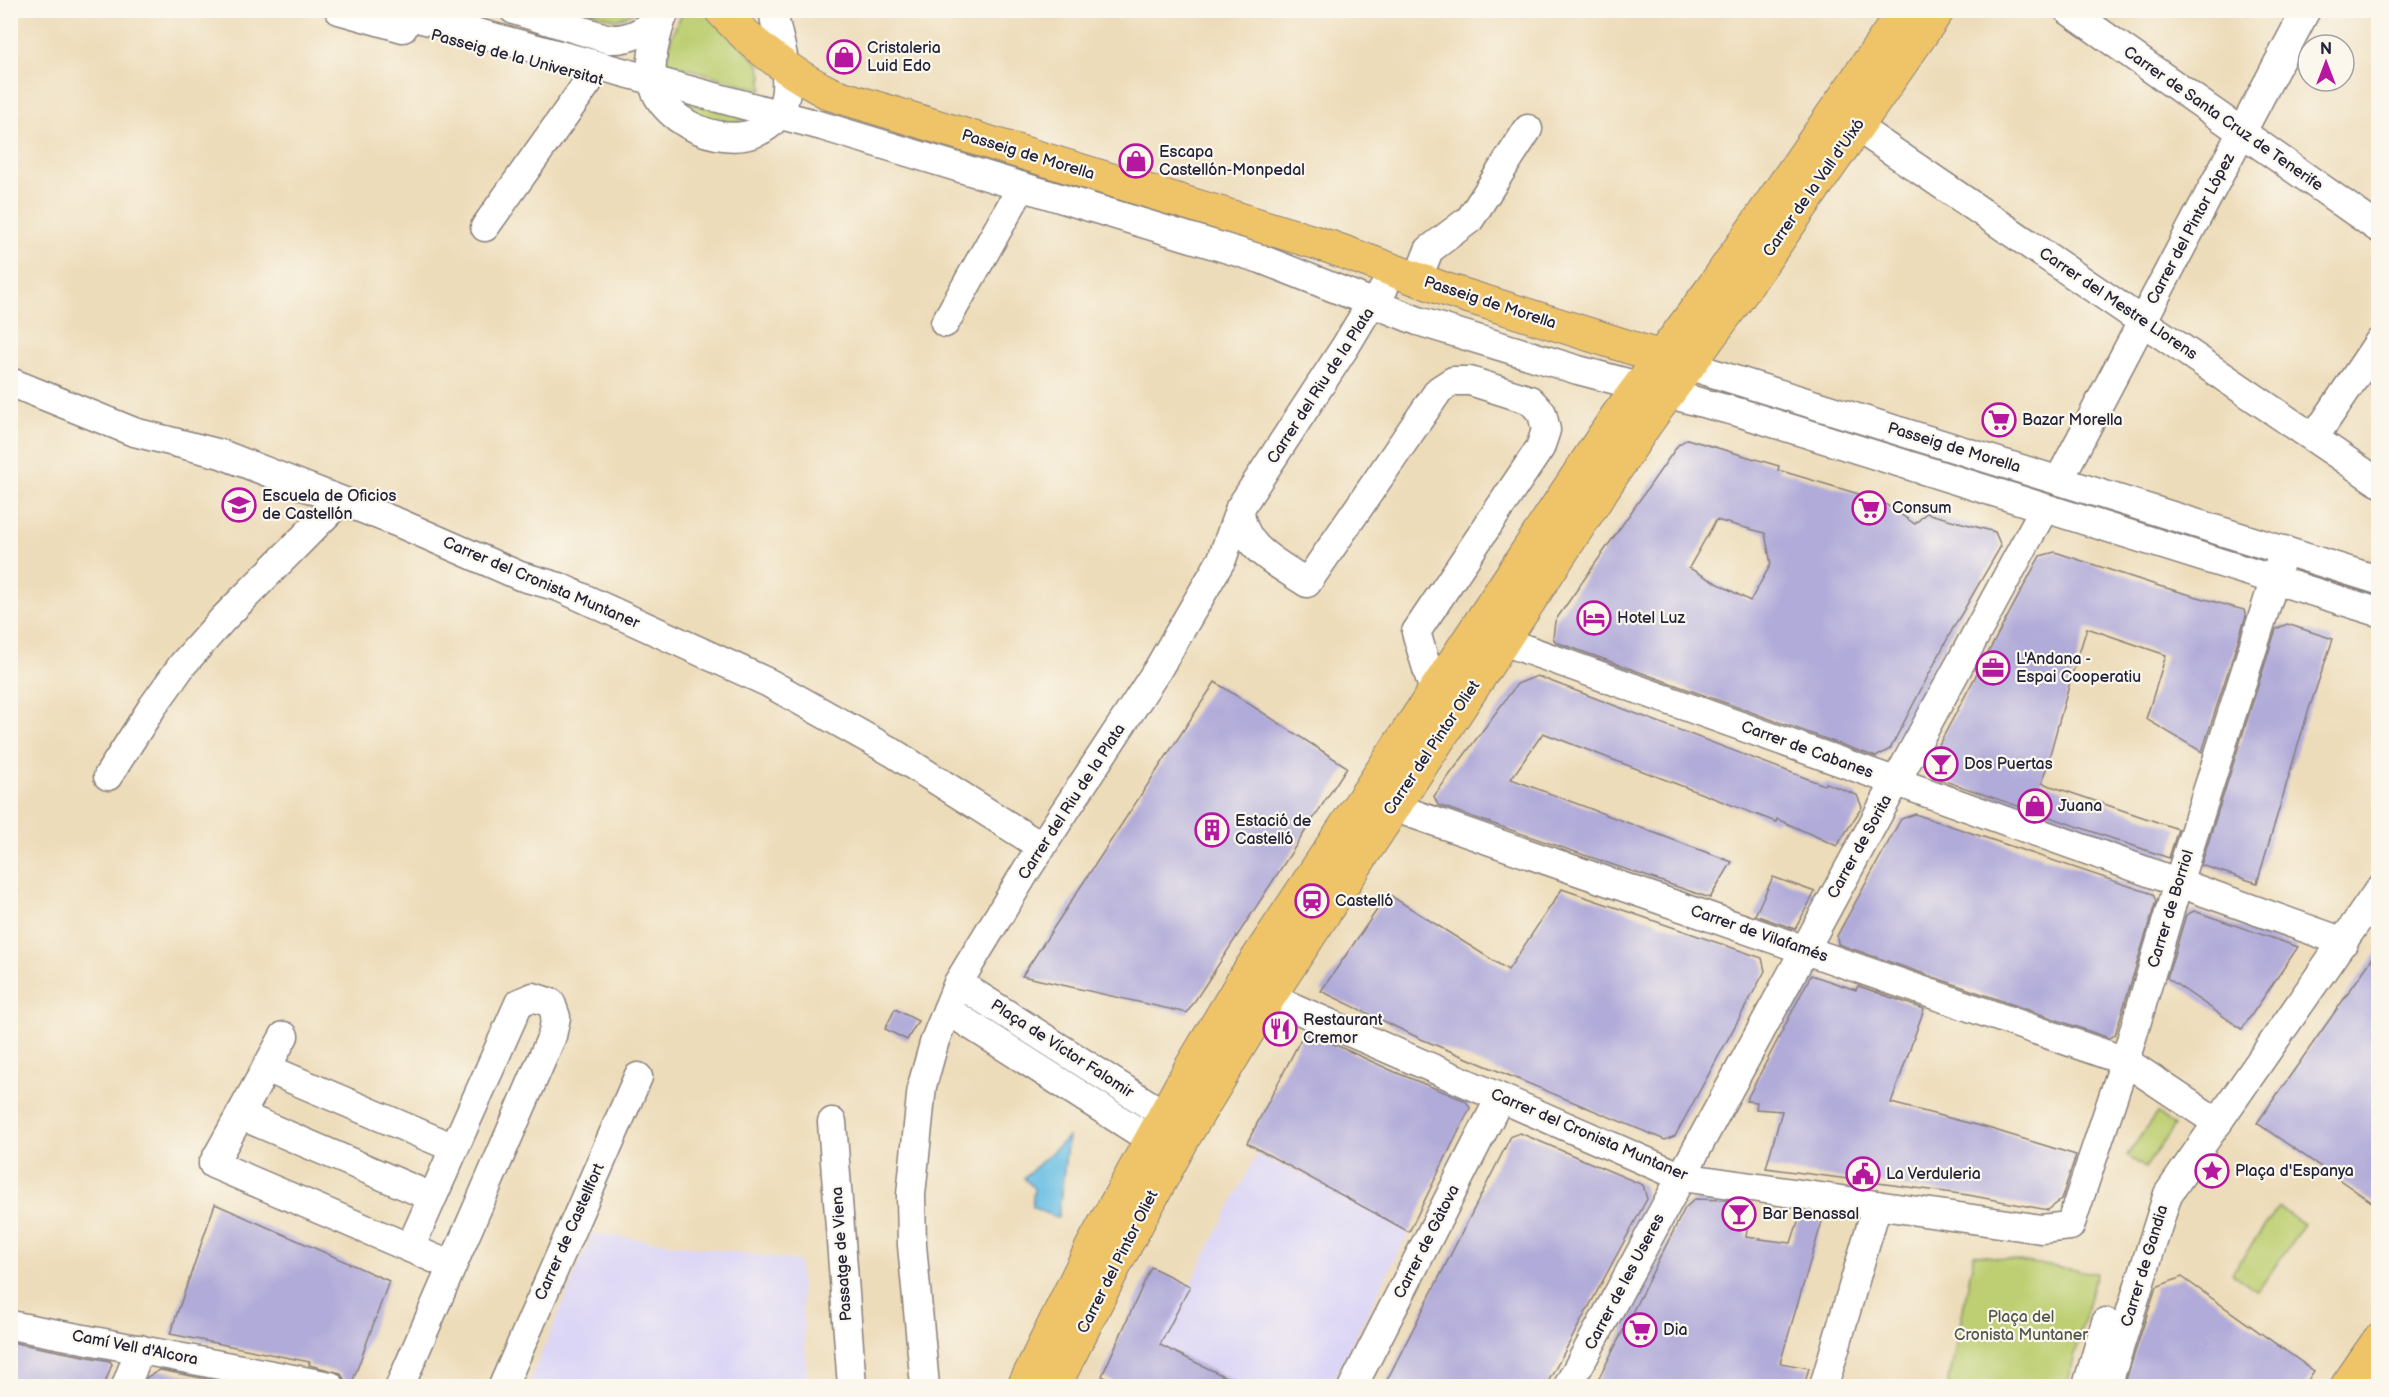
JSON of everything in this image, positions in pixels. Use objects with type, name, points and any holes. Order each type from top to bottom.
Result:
[{"type":"main road","name":"Passeig de Morella","points":[[721,10],[741,32],[785,68],[808,83],[854,102],[1291,234],[1387,291],[1502,308],[1663,380]]},
{"type":"main road","name":"Carrer de la Vall d'Uixó","points":[[1663,380],[1713,287],[1905,10]]},
{"type":"main road","name":"Carrer de la Vall d'Uixó","points":[[1663,380],[1857,127],[1938,10]]},
{"type":"main road","name":"Carrer del Pintor Oliet","points":[[1024,1386],[1092,1247],[1167,1131],[1269,996],[1503,641],[1663,380]]},
{"type":"main road","name":"Carrer del Pintor Oliet","points":[[1054,1386],[1117,1262],[1167,1131],[1244,979],[1610,426],[1663,380]]},
{"type":"main road","points":[[2347,1386],[2379,1341]]},
{"type":"street","name":"Passeig de la Universitat","points":[[339,10],[591,78],[655,81]]},
{"type":"street","points":[[385,10],[655,81],[1261,260],[1387,291],[1428,324],[1578,370],[1663,380],[1752,416],[2277,572],[2379,600]]},
{"type":"street","points":[[470,10],[655,81],[688,123],[713,135],[737,138],[750,135],[775,115],[786,81],[773,10]]},
{"type":"street","points":[[514,10],[609,39],[623,40],[643,32],[664,13]]},
{"type":"street","name":"Carrer de Santa Cruz de Tenerife","points":[[2068,10],[2379,228]]},
{"type":"street","name":"Carrer del Pintor López","points":[[2059,480],[2306,10]]},
{"type":"street","points":[[655,81],[664,13]]},
{"type":"street","points":[[484,227],[591,78]]},
{"type":"street","name":"Passeig de Morella","points":[[775,115],[818,139],[1016,197],[1294,284],[1387,291]]},
{"type":"street","name":"Carrer del Mestre Llorens","points":[[1857,127],[2379,482]]},
{"type":"street","name":"Carrer del Riu de la Plata","points":[[925,1386],[912,1245],[912,1195],[922,1086],[935,1040],[958,983],[1042,847],[1158,669],[1222,559],[1240,508],[1345,347],[1387,291],[1429,250],[1470,219],[1528,129]]},
{"type":"street","points":[[945,323],[1016,197]]},
{"type":"street","points":[[2314,438],[2379,343]]},
{"type":"street","name":"Passeig de Morella","points":[[1663,380],[2059,480],[2277,572]]},
{"type":"street","name":"Passeig de Morella","points":[[1663,380],[2039,518],[2277,572],[2379,580]]},
{"type":"street","points":[[1240,508],[1242,525],[1254,547],[1307,583],[1439,390],[1454,381],[1470,381],[1530,400],[1542,413],[1546,430],[1540,448],[1416,632],[1434,692]]},
{"type":"street","name":"Carrer del Cronista Muntaner","points":[[10,382],[134,432],[221,454],[399,523],[520,576],[559,587],[769,683],[892,752],[1042,847]]},
{"type":"street","points":[[108,776],[183,664],[223,619],[340,501]]},
{"type":"street","name":"Carrer de Sorita","points":[[1682,1177],[2039,518]]},
{"type":"street","points":[[1222,559],[1244,548],[1254,547]]},
{"type":"street","points":[[2277,572],[2379,612]]},
{"type":"street","name":"Carrer de Borriol","points":[[2070,1226],[2125,1061],[2178,883],[2277,572]]},
{"type":"street","name":"Carrer de Cabanes","points":[[1503,641],[2343,942]]},
{"type":"street","name":"Carrer de Vilafamés","points":[[1393,807],[2125,1061]]},
{"type":"street","name":"Carrer de Gandia","points":[[2108,1386],[2116,1324],[2168,1194],[2379,891]]},
{"type":"street","name":"Plaça de Víctor Falomir","points":[[958,983],[1167,1131]]},
{"type":"street","points":[[400,1386],[552,1036],[556,1017],[551,1003],[533,996],[519,1003],[410,1248]]},
{"type":"street","name":"Carrer del Cronista Muntaner","points":[[1269,996],[1682,1177],[2042,1229],[2070,1226]]},
{"type":"street","name":"Plaça de Víctor Falomir","points":[[946,1010],[1167,1131]]},
{"type":"street","points":[[284,1036],[213,1164],[452,1266]]},
{"type":"street","points":[[2125,1061],[2218,1123]]},
{"type":"street","points":[[267,1068],[454,1148]]},
{"type":"street","name":"Carrer de Castellfort","points":[[503,1386],[638,1077]]},
{"type":"street","name":"Carrer de Gàtova","points":[[1353,1386],[1500,1098]]},
{"type":"street","points":[[240,1115],[432,1197]]},
{"type":"street","name":"Passatge de Viena","points":[[832,1122],[852,1386]]},
{"type":"street","name":"Carrer de les Useres","points":[[1568,1386],[1682,1177]]},
{"type":"street","points":[[1824,1386],[1877,1205]]},
{"type":"street","points":[[2086,1386],[2116,1324]]},
{"type":"street","name":"Camí Vell d'Alcora","points":[[10,1325],[330,1386]]},
{"type":"street","points":[[126,1386],[140,1349]]},
{"type":"shaded area","points":[[1257,1154],[1338,1192],[1409,1232],[1330,1386],[1138,1386]]},
{"type":"shaded area","points":[[593,1233],[799,1261],[808,1386],[531,1386],[529,1382]]},
{"type":"green space","points":[[637,10],[617,20],[585,11]]},
{"type":"green space","points":[[684,11],[706,11],[759,64],[762,90],[666,62],[672,35]]},
{"type":"green space","points":[[679,100],[746,117],[737,122],[720,123],[702,116]]},
{"type":"green space","points":[[2157,1113],[2174,1126],[2145,1168],[2127,1155]]},
{"type":"green space","points":[[2278,1207],[2304,1224],[2258,1291],[2232,1273]]},
{"type":"green space","name":"Plaça del Cronista Muntaner","points":[[1974,1254],[2096,1273],[2067,1386],[1948,1386]]},
{"type":"water","points":[[1068,1137],[1058,1218],[1032,1207],[1034,1188],[1024,1178]]},
{"type":"building","points":[[1687,439],[1779,466],[1778,470],[1879,500],[1915,524],[1926,513],[1995,532],[2001,546],[1952,630],[1890,749],[1876,757],[1556,642],[1553,638],[1555,621],[1678,445]],"holes":[[[1716,520],[1765,533],[1771,564],[1750,601],[1689,568]]]},
{"type":"building","points":[[2055,552],[2159,586],[2244,610],[2246,616],[2202,752],[2146,719],[2166,655],[2087,628],[2072,675],[2042,783],[2178,829],[2169,858],[1933,777],[1928,765],[2040,556]]},
{"type":"building","points":[[2287,624],[2333,639],[2307,715],[2257,883],[2201,865],[2276,629]]},
{"type":"building","points":[[1537,676],[1824,785],[1826,783],[1857,795],[1862,807],[1837,846],[1777,819],[1776,822],[1543,733],[1511,779],[1732,862],[1710,898],[1438,805],[1434,796],[1517,684]]},
{"type":"building","name":"Estació de Castelló","points":[[1215,682],[1347,767],[1187,1013],[1022,976]]},
{"type":"building","points":[[1915,814],[2153,894],[2156,901],[2115,1035],[2109,1038],[1838,944],[1837,936],[1901,819]]},
{"type":"building","points":[[1773,877],[1815,892],[1795,929],[1755,915]]},
{"type":"building","points":[[1562,889],[1762,958],[1765,971],[1675,1136],[1665,1140],[1421,1039],[1321,991],[1388,894],[1508,970]]},
{"type":"building","points":[[2194,911],[2298,947],[2242,1029],[2167,978],[2186,915]]},
{"type":"building","points":[[2379,949],[2379,1207],[2257,1123]]},
{"type":"building","points":[[1811,975],[1856,990],[1858,986],[1924,1009],[1891,1103],[1988,1128],[2076,1155],[2061,1200],[2048,1210],[1968,1195],[1766,1168],[1782,1111],[1756,1109],[1757,1102],[1746,1101]]},
{"type":"building","points":[[895,1009],[918,1021],[907,1040],[885,1029]]},
{"type":"building","points":[[1305,1031],[1466,1101],[1470,1108],[1409,1232],[1247,1143]]},
{"type":"building","points":[[1520,1133],[1643,1185],[1647,1199],[1546,1386],[1384,1386],[1511,1136]]},
{"type":"building","points":[[1695,1199],[1726,1200],[1750,1205],[1746,1237],[1791,1243],[1801,1212],[1824,1215],[1780,1363],[1809,1368],[1804,1386],[1595,1386],[1685,1208]]},
{"type":"building","points":[[215,1204],[389,1281],[351,1386],[346,1386],[340,1373],[309,1365],[310,1362],[170,1334]]},
{"type":"building","points":[[1151,1267],[1190,1286],[1160,1345],[1244,1386],[1121,1386],[1102,1376]]},
{"type":"building","points":[[2182,1277],[2314,1371],[2304,1386],[2124,1386],[2156,1287]]},
{"type":"building","points":[[10,1342],[110,1361],[112,1364],[104,1386],[10,1386]]},
{"type":"building","points":[[160,1370],[227,1383],[227,1386],[143,1386],[147,1377]]},
{"type":"place","name":"Cristaleria Luid Edo","points":[[844,57]]},
{"type":"place","name":"Escapa Castellón-Monpedal","points":[[1136,161]]},
{"type":"place","name":"Bazar Morella","points":[[1999,420]]},
{"type":"place","name":"Escuela de Oficios de Castellón","points":[[239,505]]},
{"type":"place","name":"Consum","points":[[1869,508]]},
{"type":"place","name":"Hotel Luz","points":[[1594,618]]},
{"type":"place","name":"L'Andana - Espai Cooperatiu","points":[[1993,668]]},
{"type":"place","name":"Dos Puertas","points":[[1941,764]]},
{"type":"place","name":"Juana","points":[[2035,806]]},
{"type":"place","name":"Estació de Castelló","points":[[1212,830]]},
{"type":"place","name":"Castelló","points":[[1312,901]]},
{"type":"place","name":"Restaurant Cremor","points":[[1280,1029]]},
{"type":"place","name":"Plaça d'Espanya","points":[[2212,1171]]},
{"type":"place","name":"La Verduleria","points":[[1863,1174]]},
{"type":"place","name":"Bar Benassal","points":[[1739,1214]]},
{"type":"place","name":"Dia","points":[[1640,1330]]}]
